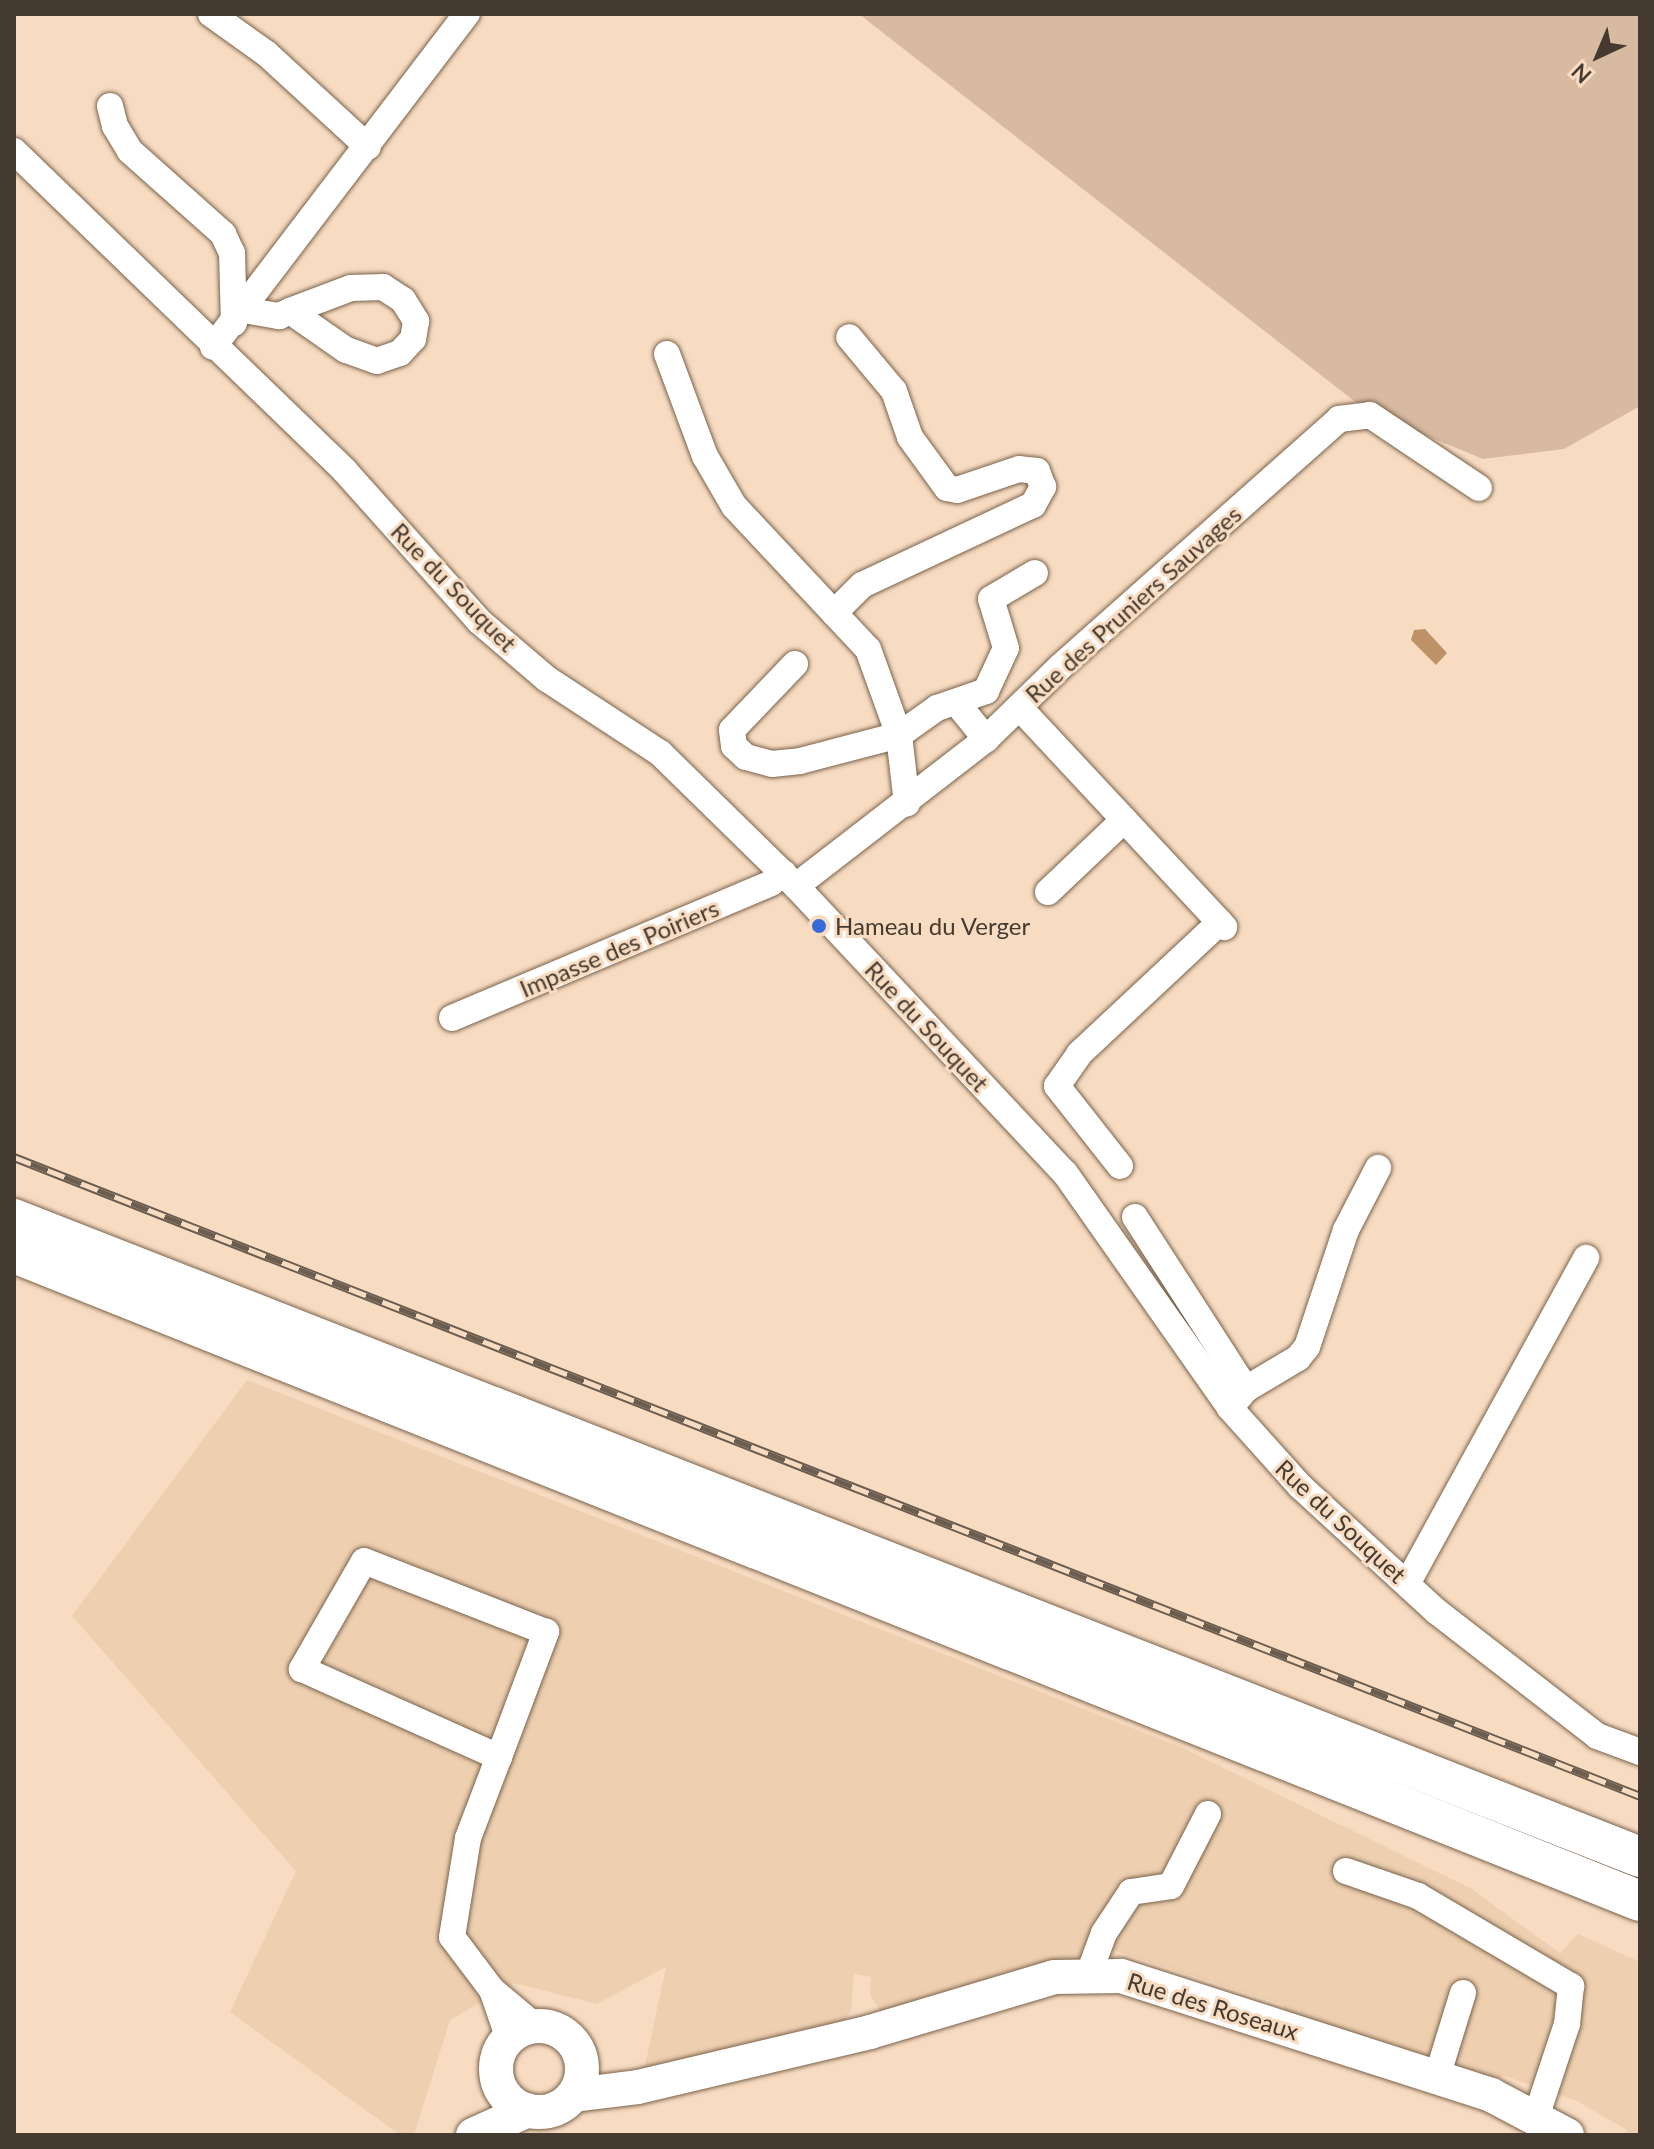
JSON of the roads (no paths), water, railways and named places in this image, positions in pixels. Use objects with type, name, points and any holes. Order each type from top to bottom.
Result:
[{"type":"highway","points":[[14,1219],[1640,1857]]},
{"type":"highway","points":[[14,1253],[1640,1901]]},
{"type":"highway","points":[[1294,1761],[1640,1892]]},
{"type":"main road","name":"Rue des Roseaux","points":[[516,2102],[553,2110],[578,2083],[615,2090],[870,2032],[1054,1977],[1121,1976],[1437,2077],[1536,2117],[1567,2135]]},
{"type":"main road","points":[[481,2130],[516,2102],[497,2065],[522,2033],[563,2033],[574,2043],[578,2083]]},
{"type":"street","points":[[211,14],[303,85],[368,147]]},
{"type":"street","points":[[213,347],[467,14]]},
{"type":"street","points":[[110,106],[115,126],[130,151],[223,234],[232,253],[239,316]]},
{"type":"street","name":"Rue du Souquet","points":[[14,151],[213,347],[345,471],[479,621],[547,679],[660,753],[789,879],[1065,1173],[1238,1399],[1300,1486],[1408,1582],[1436,1611],[1597,1736],[1640,1752]]},
{"type":"street","points":[[239,316],[279,316],[290,311]]},
{"type":"street","points":[[834,613],[862,585],[1033,505],[1043,487],[1037,471],[1019,469],[957,490],[947,488],[910,437],[894,391],[849,337]]},
{"type":"street","points":[[667,354],[705,456],[734,506],[868,649],[899,735],[907,804]]},
{"type":"street","name":"Rue des Pruniers Sauvages","points":[[789,879],[907,804],[986,739],[1339,419],[1370,415],[1391,426],[1479,488]]},
{"type":"street","points":[[795,664],[732,730],[734,746],[746,757],[772,764],[800,761],[899,735],[956,702],[986,691],[1003,664],[1006,648],[991,599],[1035,573]]},
{"type":"street","points":[[956,702],[986,739]]},
{"type":"street","points":[[1019,707],[1222,924],[1079,1054],[1057,1086],[1120,1166]]},
{"type":"street","points":[[1048,892],[1124,820]]},
{"type":"street","name":"Impasse des Poiriers","points":[[452,1018],[771,883],[789,879]]},
{"type":"street","points":[[1238,1399],[1298,1358],[1307,1347],[1346,1230],[1378,1168]]},
{"type":"street","points":[[1135,1217],[1240,1372],[1238,1399]]},
{"type":"street","points":[[1408,1582],[1586,1258]]},
{"type":"street","points":[[499,1757],[302,1669],[364,1561],[546,1632],[499,1757],[468,1838],[452,1937],[522,2033]]},
{"type":"street","points":[[1088,1976],[1104,1933],[1131,1892],[1171,1886],[1208,1814]]},
{"type":"street","points":[[1346,1871],[1418,1896],[1571,1986],[1567,2024],[1536,2117]]},
{"type":"street","points":[[1437,2077],[1463,1993]]},
{"type":"railway","points":[[14,1157],[1640,1796]]},
{"type":"place","name":"Hameau du Verger","points":[[819,926]]}]
